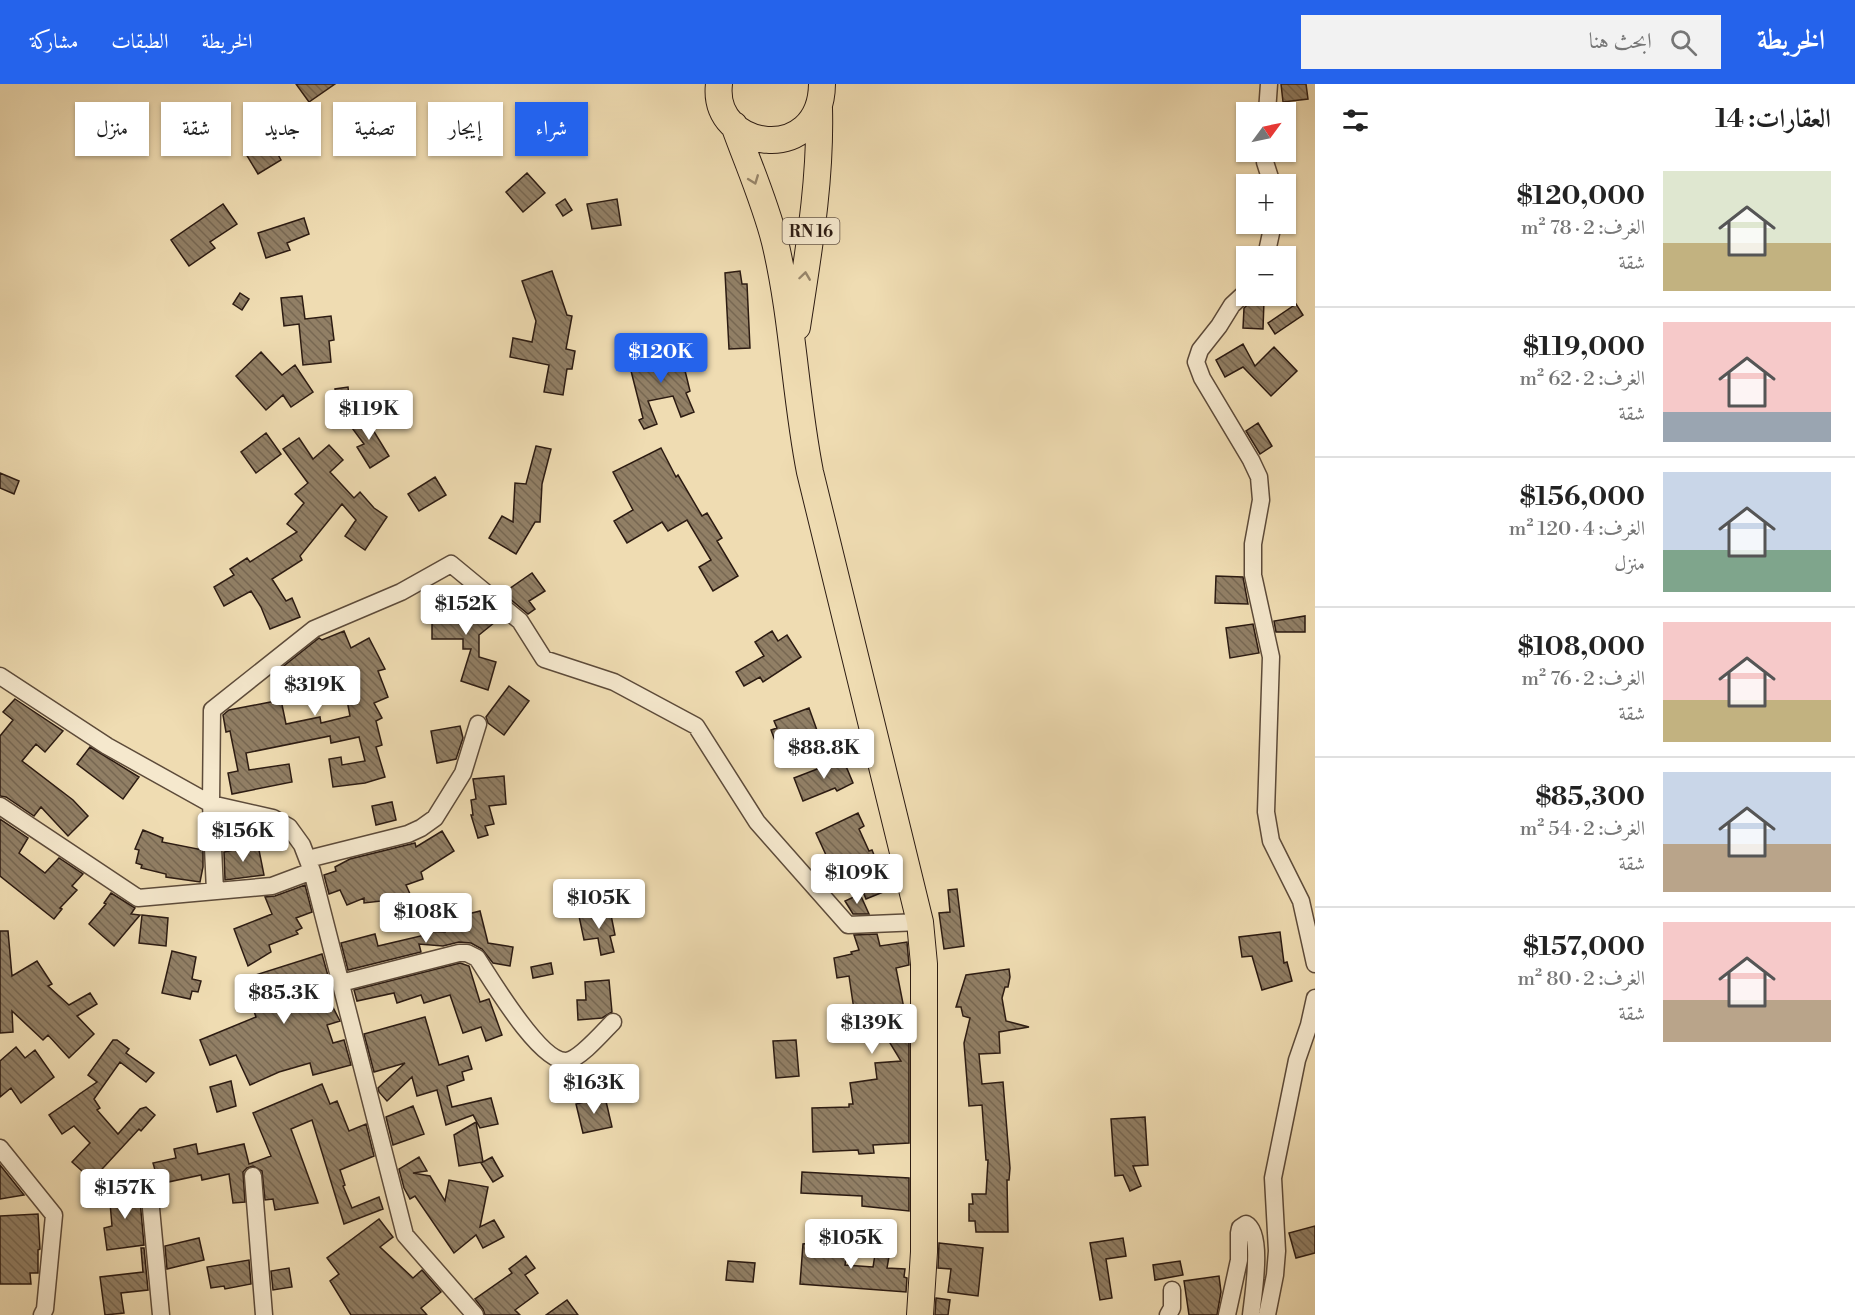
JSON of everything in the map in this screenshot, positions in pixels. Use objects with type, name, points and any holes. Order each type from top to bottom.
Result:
[{"type":"main road","points":[[698,84],[725,105],[744,133],[756,139],[768,141],[781,140],[804,129],[813,119],[821,96]]},
{"type":"main road","name":"RN 16","points":[[794,354],[815,203],[821,96]]},
{"type":"main road","name":"RN 16","points":[[725,105],[775,241],[794,354],[799,413],[810,472],[920,922],[924,964],[924,1252],[920,1315]]},
{"type":"street","points":[[1268,102],[1269,84]]},
{"type":"street","points":[[1236,301],[1200,350],[1196,362],[1202,378],[1251,460],[1258,477],[1261,500],[1253,544],[1254,575],[1271,657],[1266,812],[1271,841],[1301,902],[1315,964]]},
{"type":"street","points":[[215,891],[211,804],[212,710],[314,629],[401,592],[451,564],[520,621],[544,659],[614,682],[696,726],[757,822],[848,926],[920,922]]},
{"type":"street","points":[[0,676],[107,746],[211,804],[273,818],[289,827],[302,845],[310,865],[405,1235],[475,1315]]},
{"type":"street","points":[[0,806],[138,898],[272,886],[310,865],[408,834],[422,828],[435,818],[463,773],[478,724]]},
{"type":"street","points":[[341,983],[459,953],[467,953],[477,958],[512,1012],[547,1053],[557,1058],[566,1061],[576,1058],[613,1022]]},
{"type":"street","points":[[1267,1315],[1277,1251],[1274,1169],[1297,1060],[1315,998]]},
{"type":"street","points":[[0,1148],[54,1215],[45,1309],[42,1315]]},
{"type":"street","points":[[253,1176],[264,1315]]},
{"type":"street","points":[[150,1187],[161,1315]]},
{"type":"street","points":[[1227,1315],[1239,1260],[1240,1228],[1246,1224],[1252,1229],[1256,1242],[1251,1315]]},
{"type":"street","points":[[1168,1315],[1172,1308],[1172,1290]]},
{"type":"building","points":[[296,84],[335,84],[309,102]]},
{"type":"building","points":[[1281,84],[1306,84],[1308,99],[1283,102]]},
{"type":"building","points":[[247,156],[279,156],[281,160],[258,174]]},
{"type":"building","points":[[527,173],[545,193],[523,212],[506,192]]},
{"type":"building","points":[[565,199],[572,210],[563,216],[556,205]]},
{"type":"building","points":[[617,199],[621,225],[592,229],[587,204]]},
{"type":"building","points":[[223,204],[237,224],[210,242],[215,248],[189,266],[171,240]]},
{"type":"building","points":[[304,218],[309,234],[287,243],[290,250],[266,258],[258,233]]},
{"type":"building","points":[[552,271],[567,315],[572,316],[566,349],[575,351],[572,369],[567,369],[563,395],[544,392],[549,365],[510,357],[513,338],[532,342],[536,321],[522,281]]},
{"type":"building","points":[[740,271],[742,284],[747,284],[750,348],[729,349],[725,273]]},
{"type":"building","points":[[240,293],[249,299],[242,310],[233,304]]},
{"type":"building","points":[[302,296],[305,319],[331,316],[334,340],[329,341],[331,362],[303,365],[299,324],[284,326],[281,298]]},
{"type":"building","points":[[1296,304],[1303,315],[1275,334],[1268,323]]},
{"type":"building","points":[[1264,306],[1263,329],[1243,328],[1244,308]]},
{"type":"building","points":[[1243,344],[1255,366],[1274,347],[1297,371],[1271,396],[1243,367],[1225,377],[1216,360]]},
{"type":"building","points":[[680,350],[690,391],[686,393],[694,412],[681,417],[673,396],[648,401],[657,424],[644,429],[639,420],[643,418],[629,363]]},
{"type":"building","points":[[261,352],[282,375],[295,365],[313,392],[291,407],[283,395],[266,410],[236,376]]},
{"type":"building","points":[[348,387],[350,405],[337,406],[335,389]]},
{"type":"building","points":[[363,413],[375,428],[373,430],[389,456],[370,468],[357,447],[364,444],[349,424]]},
{"type":"building","points":[[1258,423],[1272,446],[1260,454],[1246,431]]},
{"type":"building","points":[[266,433],[281,454],[256,473],[241,452]]},
{"type":"building","points":[[299,438],[313,459],[329,445],[343,460],[330,472],[354,498],[360,492],[374,508],[387,517],[365,550],[345,536],[356,520],[342,504],[300,556],[302,560],[272,579],[286,601],[292,598],[300,617],[270,629],[251,591],[224,606],[214,587],[234,575],[230,569],[247,558],[250,562],[297,532],[287,524],[304,503],[295,494],[308,483],[283,449]]},
{"type":"building","points":[[536,446],[551,449],[542,484],[540,522],[535,522],[516,554],[489,538],[502,516],[513,522],[515,483],[526,484]]},
{"type":"building","points":[[661,448],[676,477],[678,475],[702,516],[707,513],[722,538],[717,541],[738,576],[713,591],[699,567],[711,560],[687,520],[668,531],[662,522],[627,543],[614,521],[633,510],[613,472]]},
{"type":"building","points":[[0,473],[19,481],[14,494],[0,488]]},
{"type":"building","points":[[435,477],[446,495],[419,511],[408,494]]},
{"type":"building","points":[[532,573],[545,591],[529,601],[535,609],[528,614],[503,593]]},
{"type":"building","points":[[1216,576],[1243,577],[1248,604],[1215,603]]},
{"type":"building","points":[[432,599],[459,599],[459,617],[479,601],[500,618],[479,635],[479,657],[496,662],[488,690],[461,681],[471,649],[463,649],[463,639],[432,639]]},
{"type":"building","points":[[1305,616],[1305,632],[1276,632],[1274,621]]},
{"type":"building","points":[[1253,624],[1259,653],[1230,658],[1226,628]]},
{"type":"building","points":[[344,631],[351,648],[369,638],[385,669],[378,671],[388,697],[374,703],[382,718],[376,721],[382,745],[376,747],[385,777],[365,783],[333,787],[329,759],[341,757],[342,765],[365,761],[359,737],[331,743],[330,736],[246,753],[249,770],[289,764],[292,782],[232,794],[228,773],[238,771],[230,731],[226,732],[223,715],[229,710],[281,700],[286,724],[320,717],[321,723],[350,716],[342,674],[314,687],[305,668],[283,676],[280,669],[319,638],[322,640]]},
{"type":"building","points":[[772,631],[778,641],[787,635],[801,657],[763,682],[760,677],[744,686],[736,672],[764,656],[755,642]]},
{"type":"building","points":[[509,686],[529,701],[504,735],[488,723],[486,717]]},
{"type":"building","points":[[15,699],[63,731],[45,752],[36,744],[22,761],[73,800],[88,816],[68,836],[41,807],[34,816],[6,797],[0,796],[0,736],[13,720],[3,712]]},
{"type":"building","points":[[809,708],[824,750],[795,756],[791,741],[777,746],[771,730],[777,728],[774,721]]},
{"type":"building","points":[[460,726],[463,738],[456,759],[437,763],[431,731]]},
{"type":"building","points":[[90,747],[139,777],[123,799],[77,764]]},
{"type":"building","points":[[843,759],[853,783],[837,791],[835,788],[803,801],[794,778]]},
{"type":"building","points":[[504,776],[506,804],[489,806],[494,824],[485,826],[488,835],[478,838],[471,815],[473,815],[471,800],[476,799],[473,779]]},
{"type":"building","points":[[392,802],[396,820],[376,825],[372,806]]},
{"type":"building","points":[[858,813],[864,826],[859,829],[869,851],[872,850],[888,890],[866,899],[849,858],[831,866],[816,833]]},
{"type":"building","points":[[0,819],[28,838],[19,853],[45,873],[59,858],[83,874],[72,886],[77,890],[60,908],[62,909],[54,919],[0,876]]},
{"type":"building","points":[[143,830],[163,838],[162,842],[203,850],[200,882],[166,877],[166,874],[141,868],[142,865],[136,863],[139,850],[135,849]]},
{"type":"building","points":[[442,831],[454,851],[421,872],[423,879],[406,885],[415,905],[387,916],[381,901],[364,903],[364,898],[347,905],[340,890],[329,894],[324,875],[336,871],[335,867],[350,859],[415,843],[416,847]]},
{"type":"building","points":[[258,845],[264,875],[225,880],[224,852]]},
{"type":"building","points":[[305,885],[312,912],[296,918],[302,928],[296,931],[298,934],[269,945],[271,952],[248,966],[234,929],[272,914],[265,897],[275,896]]},
{"type":"building","points":[[957,889],[964,946],[944,949],[939,913],[950,912],[948,890]]},
{"type":"building","points":[[111,893],[135,908],[131,914],[140,915],[114,946],[89,924],[106,904],[104,903]]},
{"type":"building","points":[[860,894],[869,914],[853,914],[845,901]]},
{"type":"building","points":[[610,910],[615,935],[610,936],[614,952],[601,955],[598,938],[584,940],[579,916]]},
{"type":"building","points":[[480,911],[488,943],[513,947],[510,966],[493,963],[482,949],[471,943],[459,942],[443,946],[419,944],[421,952],[348,970],[341,943],[375,934],[378,946],[425,935],[425,931],[445,932],[443,924],[462,920],[460,916]]},
{"type":"building","points":[[142,915],[168,918],[166,946],[139,943]]},
{"type":"building","points":[[0,931],[8,931],[12,976],[37,961],[52,984],[48,986],[69,1005],[90,993],[97,1004],[77,1016],[94,1034],[69,1058],[48,1035],[43,1040],[12,1011],[13,1032],[0,1033]]},
{"type":"building","points":[[1280,932],[1284,963],[1287,962],[1292,981],[1262,990],[1252,956],[1242,957],[1239,937]]},
{"type":"building","points":[[877,934],[880,946],[907,942],[909,965],[896,968],[909,1034],[909,1143],[873,1145],[874,1153],[859,1154],[858,1150],[813,1152],[812,1108],[849,1107],[849,1104],[853,1104],[850,1083],[877,1079],[875,1063],[901,1061],[887,1038],[876,1040],[875,1034],[858,1037],[849,976],[837,978],[834,958],[859,950],[854,935]]},
{"type":"building","points":[[172,951],[196,957],[192,979],[201,981],[198,992],[192,991],[190,999],[162,993]]},
{"type":"building","points":[[322,954],[330,983],[322,986],[340,1021],[327,1025],[333,1043],[344,1040],[351,1065],[313,1075],[310,1063],[279,1072],[250,1085],[236,1055],[210,1065],[200,1040],[256,1017],[245,986],[249,985],[246,978]]},
{"type":"building","points":[[460,963],[469,966],[480,1002],[489,999],[502,1035],[486,1041],[481,1027],[463,1033],[450,995],[424,1003],[421,995],[397,1003],[394,993],[357,1001],[354,990]]},
{"type":"building","points":[[551,963],[553,974],[533,978],[531,967]]},
{"type":"building","points":[[1009,969],[1008,987],[1005,987],[1002,998],[1006,1021],[1029,1027],[999,1032],[1000,1053],[979,1054],[982,1084],[1003,1082],[1010,1168],[1009,1180],[1007,1180],[1008,1232],[976,1232],[975,1221],[969,1221],[969,1204],[973,1204],[972,1194],[986,1194],[988,1160],[986,1160],[982,1105],[969,1106],[964,1043],[970,1018],[963,1016],[961,1007],[956,1007],[966,975]]},
{"type":"building","points":[[609,980],[612,1012],[602,1018],[578,1020],[577,1000],[586,1000],[585,982]]},
{"type":"building","points":[[425,1017],[439,1065],[468,1056],[472,1069],[462,1072],[464,1080],[447,1086],[452,1107],[491,1098],[498,1124],[480,1128],[473,1115],[446,1125],[437,1090],[417,1096],[412,1077],[387,1101],[379,1092],[378,1088],[405,1063],[374,1072],[364,1034]]},
{"type":"building","points":[[113,1040],[117,1040],[129,1049],[126,1053],[154,1073],[146,1082],[120,1062],[94,1099],[100,1108],[97,1110],[118,1134],[140,1109],[146,1107],[155,1115],[92,1180],[72,1162],[90,1143],[74,1126],[62,1134],[49,1115],[97,1082],[88,1075]]},
{"type":"building","points":[[796,1040],[799,1076],[776,1078],[773,1041]]},
{"type":"building","points":[[16,1047],[25,1058],[35,1050],[54,1077],[21,1103],[11,1088],[0,1097],[0,1061]]},
{"type":"building","points":[[231,1081],[236,1106],[217,1112],[210,1087]]},
{"type":"building","points":[[322,1084],[330,1104],[337,1101],[349,1131],[366,1124],[374,1156],[340,1170],[345,1185],[343,1186],[352,1208],[379,1197],[383,1209],[344,1224],[312,1120],[291,1129],[318,1203],[275,1210],[273,1199],[265,1200],[262,1171],[253,1166],[243,1172],[245,1202],[233,1203],[229,1174],[202,1180],[201,1175],[159,1184],[153,1163],[176,1158],[174,1149],[196,1144],[198,1154],[244,1144],[249,1164],[271,1156],[253,1113]]},
{"type":"building","points":[[605,1097],[612,1127],[583,1133],[576,1104]]},
{"type":"building","points":[[413,1106],[424,1134],[393,1145],[386,1117]]},
{"type":"building","points":[[1145,1117],[1148,1165],[1133,1166],[1141,1186],[1130,1191],[1123,1175],[1115,1176],[1111,1119]]},
{"type":"building","points":[[476,1122],[483,1162],[459,1166],[454,1135]]},
{"type":"building","points":[[419,1157],[427,1171],[413,1173],[430,1176],[445,1201],[449,1180],[488,1187],[480,1227],[494,1220],[504,1237],[483,1248],[476,1235],[454,1253],[415,1196],[410,1199],[404,1188],[399,1169]]},
{"type":"building","points":[[492,1157],[503,1176],[493,1182],[481,1163]]},
{"type":"building","points":[[0,1165],[24,1195],[0,1199]]},
{"type":"building","points":[[802,1172],[909,1178],[909,1211],[862,1206],[862,1196],[801,1193]]},
{"type":"building","points":[[139,1189],[144,1245],[107,1250],[104,1228],[112,1226],[109,1191]]},
{"type":"building","points":[[38,1214],[40,1249],[38,1250],[38,1273],[30,1273],[31,1284],[0,1284],[0,1216]]},
{"type":"building","points":[[379,1219],[393,1237],[380,1247],[413,1278],[422,1270],[441,1292],[421,1308],[427,1315],[351,1315],[330,1281],[339,1274],[327,1258]]},
{"type":"building","points":[[1315,1226],[1315,1253],[1296,1258],[1289,1233]]},
{"type":"building","points":[[878,1236],[892,1239],[887,1268],[905,1269],[906,1292],[800,1284],[803,1244],[818,1242],[818,1247],[847,1254],[845,1265],[873,1267]]},
{"type":"building","points":[[199,1238],[204,1260],[167,1269],[165,1246]]},
{"type":"building","points":[[1123,1238],[1126,1256],[1106,1259],[1112,1298],[1100,1300],[1090,1243]]},
{"type":"building","points":[[939,1243],[983,1248],[978,1296],[948,1292],[951,1269],[938,1268]]},
{"type":"building","points":[[141,1248],[144,1248],[148,1290],[121,1293],[124,1313],[105,1315],[100,1277],[143,1272]]},
{"type":"building","points":[[526,1256],[535,1268],[525,1275],[538,1293],[515,1310],[520,1315],[485,1315],[475,1299],[512,1273],[509,1269]]},
{"type":"building","points":[[249,1260],[251,1284],[225,1289],[224,1286],[211,1288],[207,1267]]},
{"type":"building","points":[[728,1261],[755,1263],[753,1282],[726,1280]]},
{"type":"building","points":[[1180,1261],[1183,1275],[1155,1280],[1153,1265]]},
{"type":"building","points":[[289,1268],[292,1287],[273,1290],[271,1271]]},
{"type":"building","points":[[1219,1276],[1221,1292],[1217,1315],[1189,1315],[1184,1281]]},
{"type":"building","points":[[936,1298],[950,1300],[948,1315],[935,1315]]},
{"type":"building","points":[[567,1300],[578,1315],[546,1315]]}]
